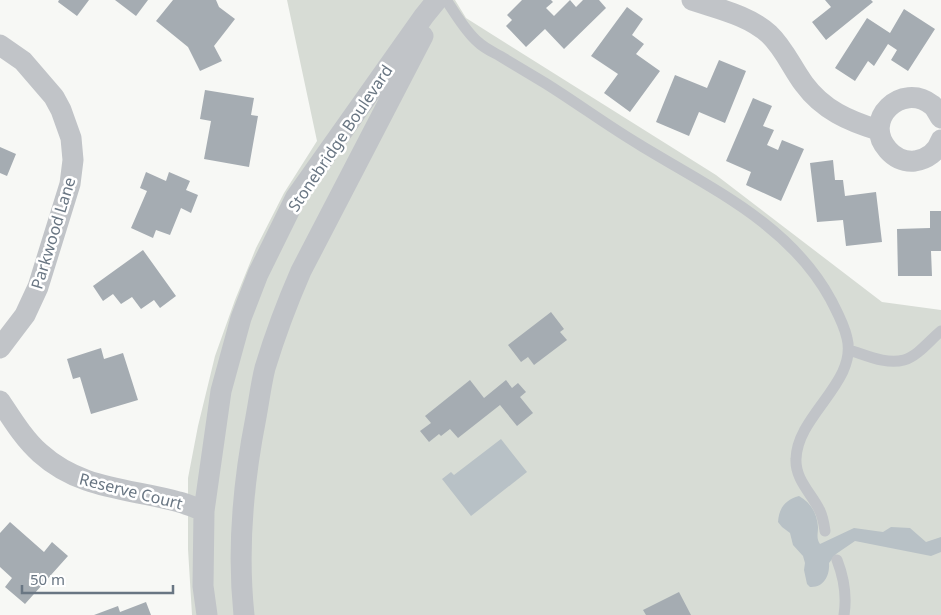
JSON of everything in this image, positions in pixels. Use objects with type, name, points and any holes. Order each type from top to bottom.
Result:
[{"type":"street","points":[[692,0],[756,24],[777,43],[814,97],[838,114],[878,130]]},
{"type":"street","name":"Stonebridge Boulevard","points":[[207,615],[203,586],[204,511],[221,391],[240,318],[258,274],[296,197],[430,8]]},
{"type":"street","name":"Stonebridge Boulevard","points":[[244,615],[241,539],[247,462],[265,370],[286,306],[301,271],[423,36],[430,8]]},
{"type":"street","name":"Parkwood Lane","points":[[0,45],[23,61],[54,98],[61,110],[71,138],[73,160],[70,184],[38,287],[25,315],[0,348]]},
{"type":"street","points":[[941,118],[934,106],[920,98],[905,97],[891,104],[881,116],[878,130],[882,144],[893,156],[907,161],[922,160],[933,153],[941,140]]},
{"type":"street","name":"Reserve Court","points":[[0,401],[27,440],[62,470],[94,484],[180,502],[204,511]]},
{"type":"lane","points":[[446,0],[478,43],[570,98],[618,132],[755,216],[782,237],[808,264],[827,292],[840,317],[849,350],[841,373],[805,428],[798,444],[796,460],[798,474],[820,512],[825,531]]},
{"type":"lane","points":[[849,350],[889,362],[904,360],[916,354],[941,330]]},
{"type":"lane","points":[[837,560],[845,586],[844,615]]},
{"type":"shaded area","points":[[287,0],[455,0],[466,18],[716,175],[882,302],[941,310],[941,615],[192,615],[188,549],[188,478],[215,356],[256,248],[284,193],[317,141]]},
{"type":"shaded area","points":[[501,439],[527,472],[471,516],[442,479],[451,472],[454,475]]},
{"type":"shaded area","points":[[799,496],[810,505],[815,513],[820,544],[854,528],[883,532],[891,527],[910,528],[926,542],[941,537],[941,552],[931,556],[855,541],[836,554],[829,563],[825,580],[815,587],[810,587],[807,584],[803,556],[793,545],[790,533],[778,522],[786,502]]},
{"type":"building","points":[[59,0],[89,0],[77,16],[58,2]]},
{"type":"building","points":[[115,0],[148,0],[136,16]]},
{"type":"building","points":[[173,0],[216,0],[219,7],[235,19],[214,46],[222,61],[200,71],[188,47],[156,21]]},
{"type":"building","points":[[522,0],[551,0],[553,2],[546,8],[554,16],[570,0],[576,7],[583,0],[599,0],[606,8],[564,49],[545,29],[526,47],[506,26],[512,20],[507,15]]},
{"type":"building","points":[[825,0],[871,0],[873,2],[826,40],[812,22],[831,7]]},
{"type":"building","points":[[627,7],[643,19],[632,35],[644,44],[636,54],[660,71],[630,112],[604,93],[618,74],[591,56]]},
{"type":"building","points":[[904,9],[935,29],[908,71],[891,60],[897,50],[888,44],[874,66],[868,61],[855,81],[835,68],[867,18],[890,33]]},
{"type":"building","points":[[719,60],[746,71],[725,123],[699,112],[689,136],[656,122],[675,75],[707,88]]},
{"type":"building","points":[[205,90],[254,98],[251,115],[258,116],[249,167],[204,159],[211,121],[200,119]]},
{"type":"building","points":[[753,98],[772,106],[763,126],[774,130],[767,145],[778,150],[782,140],[804,149],[781,201],[746,185],[751,172],[726,161]]},
{"type":"building","points":[[0,147],[16,154],[7,176],[0,173]]},
{"type":"building","points":[[833,160],[835,180],[843,180],[845,196],[876,192],[882,242],[846,246],[843,220],[817,222],[810,163]]},
{"type":"building","points":[[146,172],[166,181],[169,172],[190,181],[186,190],[198,195],[191,213],[181,208],[170,235],[156,230],[153,238],[131,228],[147,191],[140,188]]},
{"type":"building","points":[[930,211],[941,211],[941,251],[931,251],[932,276],[898,276],[897,229],[930,228]]},
{"type":"building","points":[[143,250],[176,296],[160,308],[154,300],[141,309],[132,297],[121,304],[113,294],[103,301],[93,286]]},
{"type":"building","points":[[551,312],[564,329],[560,332],[567,340],[534,365],[528,357],[521,362],[508,345]]},
{"type":"building","points":[[101,348],[104,359],[123,353],[138,400],[91,414],[80,377],[73,379],[67,359]]},
{"type":"building","points":[[470,380],[484,398],[506,380],[512,388],[518,383],[526,392],[520,397],[533,413],[517,426],[500,405],[458,438],[450,429],[441,436],[439,434],[429,442],[420,431],[431,423],[425,416]]},
{"type":"building","points":[[10,522],[44,552],[52,542],[68,556],[25,604],[5,587],[12,578],[0,567],[0,533]]},
{"type":"building","points":[[679,592],[691,615],[646,615],[643,610]]},
{"type":"building","points":[[146,602],[151,615],[94,615],[118,606],[120,612]]}]
